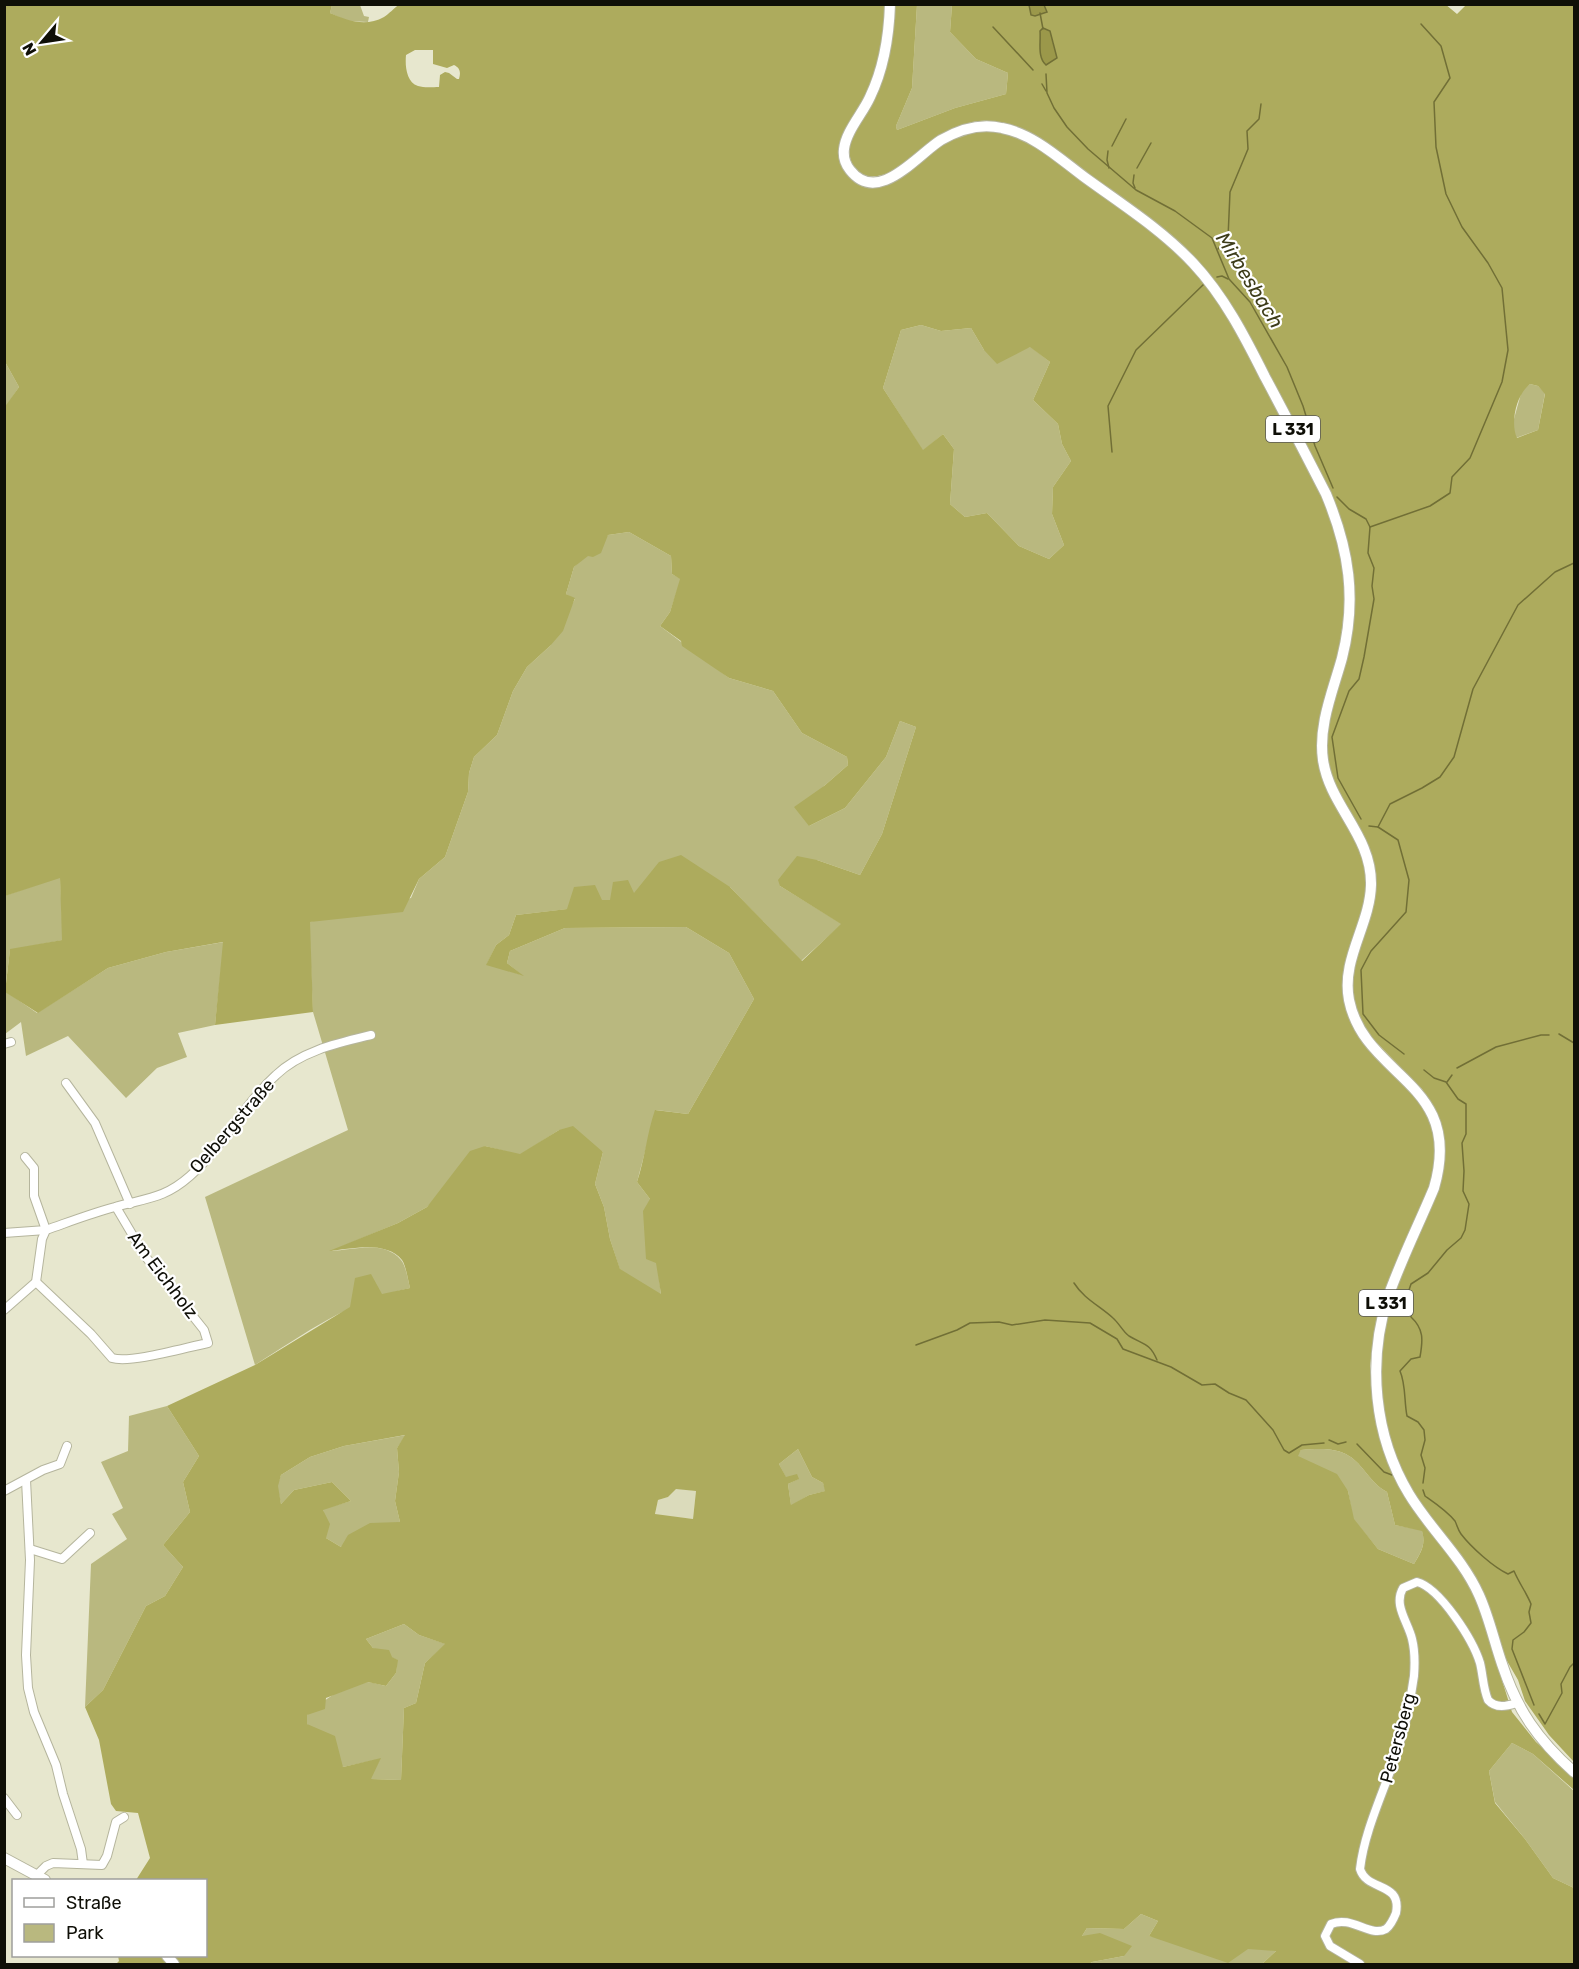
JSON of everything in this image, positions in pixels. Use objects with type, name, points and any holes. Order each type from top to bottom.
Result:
[{"type":"main road","name":"L 331","points":[[890,4],[886,46],[877,81],[844,149],[844,158],[851,172],[873,183],[889,180],[941,140],[963,130],[977,127],[994,126],[1011,130],[1031,139],[1053,154],[1158,231],[1209,281],[1250,348],[1334,512],[1345,547],[1350,601],[1342,656],[1324,722],[1323,756],[1332,790],[1365,849],[1371,882],[1366,916],[1349,968],[1349,1000],[1356,1020],[1367,1039],[1413,1086],[1424,1101],[1436,1124],[1440,1150],[1438,1176],[1434,1188],[1395,1278],[1383,1315],[1377,1356],[1377,1400],[1388,1449],[1401,1479],[1418,1507],[1464,1568],[1479,1595],[1507,1679],[1512,1705],[1540,1738],[1575,1772]]},
{"type":"main road","points":[[4,1858],[41,1878]]},
{"type":"street","name":"Oelbergstraße","points":[[4,1233],[46,1230],[116,1207],[164,1195],[190,1177],[280,1071],[320,1048],[371,1035]]},
{"type":"street","points":[[66,1083],[95,1124],[130,1204]]},
{"type":"street","points":[[4,1310],[36,1282],[42,1239],[46,1230],[34,1196],[34,1168],[25,1157]]},
{"type":"street","name":"Am Eichholz","points":[[36,1282],[91,1334],[112,1358],[117,1360],[208,1343],[204,1330],[145,1256],[116,1207]]},
{"type":"street","points":[[4,1491],[60,1464],[67,1446]]},
{"type":"street","points":[[26,1480],[30,1549],[26,1655],[28,1688],[34,1712],[56,1765],[81,1849],[83,1864]]},
{"type":"street","points":[[30,1549],[62,1559],[90,1533]]},
{"type":"street","name":"Petersberg","points":[[1360,1965],[1330,1946],[1325,1936],[1331,1924],[1340,1921],[1352,1922],[1374,1931],[1386,1929],[1394,1919],[1396,1911],[1393,1894],[1369,1881],[1360,1869],[1369,1832],[1399,1744],[1413,1677],[1413,1643],[1399,1605],[1403,1588],[1417,1582],[1431,1588],[1472,1642],[1480,1663],[1488,1700],[1495,1705],[1512,1705]]},
{"type":"street","points":[[4,1798],[17,1815]]},
{"type":"street","points":[[41,1878],[46,1866],[53,1863],[104,1863],[108,1856],[116,1822],[124,1817]]},
{"type":"shaded area","points":[[400,4],[886,5],[879,62],[872,84],[842,139],[845,171],[848,176],[866,186],[957,136],[977,131],[1002,132],[1028,141],[1149,230],[1196,272],[1219,303],[1259,374],[1328,508],[1336,533],[1344,573],[1345,605],[1340,644],[1317,736],[1320,770],[1356,837],[1365,862],[1366,890],[1346,1005],[1415,1095],[1433,1126],[1436,1149],[1434,1174],[1397,1261],[1376,1321],[1370,1366],[1375,1420],[1392,1471],[1461,1571],[1477,1601],[1512,1712],[1536,1742],[1574,1776],[1574,1790],[1533,1754],[1512,1743],[1489,1771],[1495,1803],[1553,1878],[1574,1888],[1574,1964],[1262,1964],[1276,1951],[1248,1949],[1228,1963],[1149,1936],[1158,1921],[1141,1914],[1124,1929],[1087,1928],[1082,1936],[1100,1933],[1132,1946],[1124,1956],[1089,1964],[116,1964],[119,1961],[118,1957],[207,1957],[207,1879],[137,1879],[150,1858],[138,1813],[116,1811],[111,1804],[99,1740],[85,1707],[103,1690],[146,1606],[165,1596],[183,1567],[163,1545],[190,1512],[183,1482],[199,1456],[167,1406],[255,1365],[350,1307],[355,1278],[371,1274],[382,1294],[410,1288],[402,1260],[387,1250],[368,1247],[329,1251],[398,1223],[427,1207],[470,1151],[485,1146],[520,1154],[559,1130],[573,1126],[603,1152],[595,1184],[604,1207],[610,1239],[620,1269],[661,1294],[656,1263],[646,1259],[643,1211],[650,1199],[637,1182],[655,1110],[688,1114],[754,999],[729,953],[686,927],[565,928],[510,951],[507,963],[524,976],[486,965],[496,945],[509,935],[516,915],[567,909],[574,887],[595,885],[602,900],[610,900],[613,882],[628,880],[634,893],[659,862],[681,855],[730,887],[802,961],[841,924],[780,886],[778,880],[797,856],[817,860],[860,875],[882,834],[916,727],[900,721],[886,757],[845,808],[809,826],[794,807],[824,786],[848,765],[847,757],[802,733],[773,691],[729,678],[682,646],[681,641],[660,626],[670,612],[680,579],[672,574],[671,556],[629,532],[608,535],[601,553],[593,557],[588,556],[574,567],[566,594],[575,598],[563,631],[527,667],[513,691],[497,735],[474,757],[469,773],[468,792],[445,857],[419,879],[403,912],[310,922],[313,1012],[215,1025],[223,942],[166,952],[108,968],[38,1013],[5,992],[10,949],[62,940],[60,878],[5,896],[4,408],[19,387],[4,360],[5,5],[332,5],[330,13],[350,20],[370,22],[384,17]],"holes":[[[415,50],[433,50],[433,64],[447,68],[454,65],[458,67],[459,79],[445,72],[440,75],[439,87],[414,84],[406,68],[406,55]],[[921,325],[941,331],[971,328],[984,350],[997,364],[1030,347],[1050,362],[1033,400],[1058,424],[1062,444],[1071,461],[1053,487],[1052,514],[1064,545],[1049,559],[1019,546],[987,513],[965,517],[950,504],[954,449],[943,434],[923,450],[883,388],[901,330]],[[405,1435],[397,1448],[399,1472],[395,1501],[400,1522],[370,1523],[348,1535],[341,1547],[326,1538],[330,1524],[323,1510],[351,1501],[332,1482],[294,1490],[281,1504],[278,1486],[281,1475],[310,1457],[344,1446]],[[798,1449],[812,1477],[823,1483],[825,1491],[809,1495],[791,1505],[788,1484],[799,1479],[797,1474],[786,1477],[779,1464]],[[1326,1449],[1344,1453],[1354,1459],[1375,1483],[1387,1492],[1395,1525],[1422,1531],[1423,1544],[1414,1564],[1378,1549],[1354,1519],[1348,1491],[1337,1474],[1298,1456],[1301,1450]],[[676,1489],[696,1491],[693,1519],[655,1514],[658,1500],[668,1497]],[[404,1624],[419,1635],[445,1644],[425,1663],[416,1703],[404,1708],[401,1780],[371,1779],[381,1758],[343,1767],[335,1736],[307,1724],[307,1715],[325,1709],[326,1698],[368,1682],[386,1686],[396,1673],[398,1660],[392,1657],[389,1650],[373,1648],[366,1639]]]},
{"type":"shaded area","points":[[1044,4],[1445,4],[1457,14],[1466,5],[1574,5],[1574,1762],[1549,1735],[1525,1701],[1518,1680],[1503,1654],[1487,1605],[1411,1490],[1399,1465],[1387,1428],[1379,1374],[1387,1311],[1441,1174],[1430,1102],[1422,1089],[1373,1039],[1362,1024],[1355,1005],[1351,983],[1354,962],[1375,901],[1375,871],[1342,804],[1327,761],[1326,741],[1329,721],[1347,655],[1342,524],[1203,268],[1030,133],[998,122],[972,122],[953,131],[909,162],[878,176],[865,176],[855,168],[851,160],[850,143],[879,81],[893,5],[917,5],[912,88],[896,126],[897,130],[955,108],[1006,94],[1008,73],[976,59],[950,32],[952,5],[1029,5],[1031,15],[1047,12]],"holes":[[[1041,37],[1053,41],[1054,49],[1041,57]],[[1530,384],[1538,386],[1545,394],[1538,430],[1517,438],[1514,417],[1521,395]]]},
{"type":"shaded area","points":[[1029,5],[1044,5],[1047,12],[1031,15]]},
{"type":"shaded area","points":[[1043,28],[1050,31],[1057,58],[1046,65],[1041,58],[1040,49],[1040,31]]},
{"type":"shaded area","points":[[676,1488],[696,1491],[693,1519],[655,1515],[658,1500],[668,1497]]},
{"type":"green space","points":[[332,5],[360,5],[364,16],[369,17],[368,22],[347,21],[330,13]]},
{"type":"green space","points":[[917,5],[952,5],[950,32],[976,59],[1008,73],[1006,94],[955,108],[897,130],[896,126],[912,88]]},
{"type":"green space","points":[[921,325],[941,331],[971,328],[984,350],[1031,347],[1050,362],[1033,400],[1058,424],[1062,444],[1071,461],[1053,487],[1052,514],[1064,545],[1049,559],[1019,546],[987,513],[965,517],[950,504],[954,449],[943,434],[923,451],[883,388],[901,330]]},
{"type":"green space","points":[[4,360],[19,387],[5,408],[4,408]]},
{"type":"green space","points":[[1530,384],[1538,386],[1545,393],[1538,430],[1516,438],[1512,426],[1522,390]]},
{"type":"green space","points":[[629,532],[671,556],[672,574],[681,579],[670,612],[660,626],[729,678],[773,691],[802,733],[847,757],[848,765],[824,786],[809,826],[845,808],[886,757],[900,721],[916,727],[882,834],[860,875],[817,860],[780,886],[842,924],[801,961],[730,887],[642,885],[634,894],[610,900],[568,909],[516,915],[509,935],[496,945],[487,964],[522,975],[507,963],[510,951],[565,928],[686,927],[729,953],[754,999],[688,1114],[656,1110],[637,1182],[650,1199],[661,1295],[620,1270],[610,1239],[604,1207],[595,1184],[603,1152],[559,1130],[520,1155],[485,1146],[427,1207],[398,1223],[331,1251],[368,1248],[386,1250],[403,1263],[410,1288],[348,1309],[255,1365],[205,1197],[348,1130],[313,1012],[309,922],[411,898],[419,879],[445,857],[468,792],[469,773],[474,757],[497,735],[513,691],[527,667],[550,646],[575,599],[566,594],[574,567],[608,535]]},
{"type":"green space","points":[[60,877],[63,940],[10,950],[5,991],[37,1013],[108,968],[166,952],[224,942],[215,1025],[178,1033],[187,1057],[157,1068],[126,1098],[68,1036],[26,1056],[21,1022],[5,1034],[4,896]]},
{"type":"green space","points":[[167,1406],[199,1456],[183,1482],[190,1512],[163,1545],[183,1567],[165,1596],[146,1606],[103,1690],[85,1707],[91,1564],[127,1539],[112,1514],[123,1508],[101,1462],[128,1451],[129,1416]]},
{"type":"green space","points":[[406,1435],[397,1448],[399,1472],[395,1501],[400,1522],[341,1547],[326,1538],[323,1509],[351,1501],[332,1482],[294,1490],[281,1504],[277,1486],[281,1475],[310,1457],[344,1446]]},
{"type":"green space","points":[[798,1449],[812,1477],[823,1483],[826,1491],[809,1495],[791,1506],[788,1484],[798,1479],[786,1478],[779,1464]]},
{"type":"green space","points":[[1325,1449],[1344,1453],[1354,1459],[1375,1483],[1387,1492],[1395,1525],[1422,1530],[1423,1544],[1414,1564],[1378,1549],[1353,1519],[1348,1491],[1297,1456],[1301,1450]]},
{"type":"green space","points":[[404,1624],[419,1635],[446,1644],[425,1663],[416,1703],[404,1708],[401,1780],[370,1779],[380,1759],[343,1767],[307,1724],[307,1715],[327,1699],[358,1683],[372,1682],[386,1686],[396,1673],[397,1660],[373,1648],[366,1639]]},
{"type":"green space","points":[[1512,1743],[1533,1754],[1574,1791],[1574,1888],[1553,1878],[1495,1802],[1489,1771]]},
{"type":"green space","points":[[1141,1914],[1158,1921],[1149,1936],[1277,1950],[1262,1964],[1089,1964],[1124,1956],[1082,1936],[1087,1928],[1124,1929]]},
{"type":"waterway","name":"Mirbesbach","points":[[1040,13],[1043,29]]},
{"type":"waterway","points":[[1370,527],[1430,506],[1450,493],[1452,477],[1470,458],[1502,382],[1508,350],[1502,288],[1488,263],[1462,227],[1446,194],[1436,147],[1434,102],[1450,78],[1441,46],[1421,24]]},
{"type":"waterway","points":[[993,27],[1033,70]]},
{"type":"waterway","name":"Mirbesbach","points":[[1046,74],[1047,93],[1054,108],[1067,127],[1088,149],[1136,190],[1175,211],[1212,238],[1229,279],[1250,302],[1287,367],[1303,406],[1315,446],[1333,488]]},
{"type":"waterway","name":"Mirbesbach","points":[[1042,84],[1046,91]]},
{"type":"waterway","points":[[1218,249],[1228,238],[1230,192],[1248,149],[1247,131],[1259,119],[1261,104]]},
{"type":"waterway","points":[[1112,146],[1126,119]]},
{"type":"waterway","points":[[1137,168],[1151,143]]},
{"type":"waterway","points":[[1108,151],[1109,168]]},
{"type":"waterway","points":[[1134,175],[1135,188]]},
{"type":"waterway","points":[[1217,277],[1222,276],[1228,279]]},
{"type":"waterway","points":[[1112,452],[1108,406],[1136,350],[1204,284]]},
{"type":"waterway","name":"Mirbesbach","points":[[1337,497],[1349,509],[1366,519],[1370,527],[1368,553],[1374,568],[1372,586],[1374,599],[1359,679],[1349,691],[1332,737],[1338,778],[1361,819]]},
{"type":"waterway","points":[[1378,827],[1390,804],[1440,777],[1454,757],[1473,689],[1518,605],[1555,572],[1574,563]]},
{"type":"waterway","name":"Mirbesbach","points":[[1369,826],[1378,827],[1398,840],[1409,880],[1406,912],[1371,951],[1361,970],[1363,1014],[1379,1035],[1404,1054]]},
{"type":"waterway","points":[[1559,1034],[1574,1043]]},
{"type":"waterway","points":[[1457,1068],[1496,1047],[1549,1035]]},
{"type":"waterway","name":"Mirbesbach","points":[[1423,1483],[1425,1468],[1421,1455],[1425,1440],[1424,1430],[1418,1422],[1407,1416],[1400,1371],[1411,1359],[1420,1357],[1422,1345],[1422,1335],[1411,1317],[1409,1290],[1411,1284],[1428,1273],[1447,1250],[1461,1238],[1465,1230],[1469,1204],[1463,1191],[1462,1143],[1466,1134],[1466,1104],[1458,1099],[1446,1082],[1434,1078],[1424,1070]]},
{"type":"waterway","points":[[1447,1082],[1452,1075]]},
{"type":"waterway","points":[[1074,1283],[1127,1334],[1149,1347],[1157,1360]]},
{"type":"waterway","points":[[916,1345],[970,1323],[999,1322],[1012,1325],[1045,1320],[1090,1323],[1117,1339],[1123,1349],[1171,1367],[1202,1385],[1215,1384],[1246,1400],[1273,1430],[1284,1450],[1289,1453],[1302,1445],[1324,1443]]},
{"type":"waterway","points":[[1329,1440],[1338,1444],[1346,1442]]},
{"type":"waterway","points":[[1357,1444],[1384,1472],[1392,1475]]},
{"type":"waterway","name":"Mirbesbach","points":[[1423,1490],[1425,1496],[1452,1517],[1470,1545],[1496,1567],[1508,1574],[1514,1571],[1527,1595],[1531,1604],[1529,1612],[1531,1623],[1513,1640],[1512,1649],[1534,1705]]},
{"type":"waterway","points":[[1539,1714],[1545,1724],[1562,1693],[1561,1684],[1574,1663]]}]
